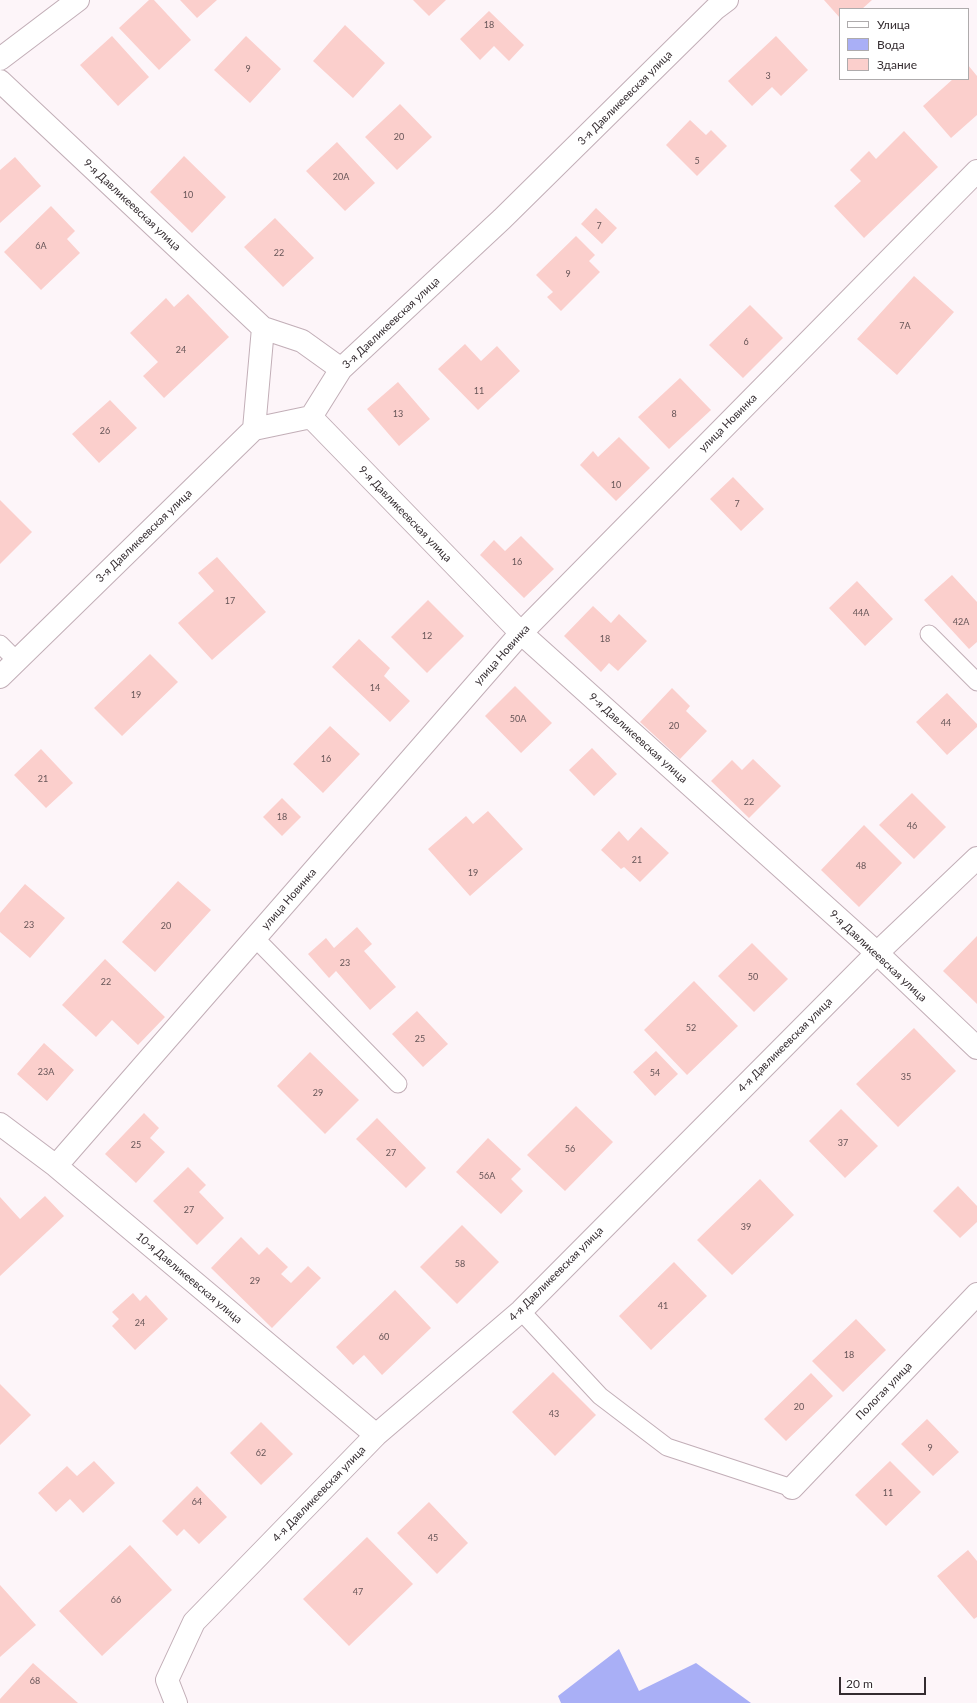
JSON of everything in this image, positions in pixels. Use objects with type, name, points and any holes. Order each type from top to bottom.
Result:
[{"type":"street","points":[[0,59],[78,0]]},
{"type":"street","name":"3-я Давликеевская улица","points":[[311,417],[341,369],[502,219],[715,9],[727,0]]},
{"type":"street","name":"9-я Давликеевская улица","points":[[0,81],[263,328],[302,341],[341,369]]},
{"type":"street","name":"улица Новинка","points":[[56,1166],[521,633],[977,170]]},
{"type":"street","points":[[263,328],[254,429],[311,417]]},
{"type":"street","name":"9-я Давликеевская улица","points":[[311,417],[521,633],[877,953],[977,1048]]},
{"type":"street","name":"3-я Давликеевская улица","points":[[0,677],[254,429]]},
{"type":"street","name":"4-я Давликеевская улица","points":[[176,1703],[167,1680],[194,1622],[376,1435],[521,1311],[877,953],[977,858]]},
{"type":"street","name":"10-я Давликеевская улица","points":[[2,1130],[56,1166],[376,1435]]},
{"type":"street","name":"Пологая улица","points":[[792,1488],[977,1294]]},
{"type":"lane","points":[[929,634],[977,682]]},
{"type":"lane","points":[[0,644],[16,660]]},
{"type":"lane","points":[[255,938],[398,1084]]},
{"type":"lane","points":[[521,1311],[600,1396],[667,1447],[792,1488]]},
{"type":"water","points":[[619,1649],[639,1691],[696,1663],[751,1703],[561,1703],[558,1696]]},
{"type":"building","points":[[149,0],[154,0],[191,40],[159,70],[119,28]]},
{"type":"building","points":[[180,0],[217,0],[197,18]]},
{"type":"building","points":[[413,0],[446,0],[429,16]]},
{"type":"building","points":[[824,0],[872,0],[863,8],[839,8],[839,17]]},
{"type":"building","points":[[489,11],[524,45],[509,61],[494,46],[480,60],[460,39]]},
{"type":"building","points":[[345,25],[385,63],[353,98],[313,61]]},
{"type":"building","points":[[112,36],[149,77],[118,106],[80,65]]},
{"type":"building","points":[[246,36],[281,69],[250,103],[214,70]]},
{"type":"building","points":[[776,36],[808,70],[781,96],[772,87],[752,106],[728,81]]},
{"type":"building","points":[[969,66],[977,76],[977,115],[951,138],[923,106],[952,80],[969,80]]},
{"type":"building","points":[[400,104],[432,137],[397,170],[365,137]]},
{"type":"building","points":[[690,120],[706,135],[711,130],[727,146],[697,176],[666,145]]},
{"type":"building","points":[[904,131],[938,167],[864,238],[834,206],[861,181],[850,170],[869,151],[876,159]]},
{"type":"building","points":[[337,142],[375,183],[345,211],[306,171]]},
{"type":"building","points":[[184,156],[226,197],[192,233],[150,192]]},
{"type":"building","points":[[15,157],[41,186],[0,223],[0,170]]},
{"type":"building","points":[[51,206],[75,231],[67,239],[80,253],[41,290],[4,252]]},
{"type":"building","points":[[596,208],[617,228],[602,244],[581,224]]},
{"type":"building","points":[[275,218],[314,258],[283,287],[244,247]]},
{"type":"building","points":[[576,236],[595,255],[589,261],[600,272],[561,311],[547,297],[553,292],[536,275]]},
{"type":"building","points":[[914,276],[954,312],[897,375],[857,339]]},
{"type":"building","points":[[188,294],[229,337],[164,398],[143,376],[158,362],[130,333],[166,298],[174,307]]},
{"type":"building","points":[[750,305],[783,338],[743,378],[709,345]]},
{"type":"building","points":[[465,344],[481,361],[497,346],[520,371],[478,410],[438,369]]},
{"type":"building","points":[[680,378],[711,410],[669,449],[638,417]]},
{"type":"building","points":[[398,382],[430,419],[399,446],[367,409]]},
{"type":"building","points":[[110,400],[137,428],[99,463],[72,434]]},
{"type":"building","points":[[619,437],[650,468],[616,501],[580,465],[593,451],[598,457]]},
{"type":"building","points":[[733,477],[764,509],[741,531],[710,499]]},
{"type":"building","points":[[0,500],[32,532],[0,564]]},
{"type":"building","points":[[521,536],[554,569],[524,598],[480,555],[494,540],[505,551]]},
{"type":"building","points":[[217,557],[266,612],[212,660],[178,623],[214,591],[198,573]]},
{"type":"building","points":[[952,575],[977,602],[977,642],[969,649],[924,600]]},
{"type":"building","points":[[857,581],[893,619],[865,646],[829,608]]},
{"type":"building","points":[[428,600],[464,636],[427,673],[391,637]]},
{"type":"building","points":[[593,606],[611,623],[619,614],[647,641],[618,671],[609,663],[601,672],[564,636]]},
{"type":"building","points":[[359,639],[390,668],[384,676],[410,701],[390,722],[332,667]]},
{"type":"building","points":[[150,654],[178,682],[122,736],[94,708]]},
{"type":"building","points":[[515,686],[552,723],[521,753],[485,716]]},
{"type":"building","points":[[672,688],[690,706],[686,711],[707,731],[680,759],[640,722]]},
{"type":"building","points":[[947,693],[977,724],[977,727],[947,755],[916,722]]},
{"type":"building","points":[[330,726],[360,754],[323,793],[293,764]]},
{"type":"building","points":[[592,748],[617,774],[594,796],[569,770]]},
{"type":"building","points":[[41,749],[73,783],[46,808],[14,775]]},
{"type":"building","points":[[753,759],[781,786],[749,818],[711,781],[732,760],[742,770]]},
{"type":"building","points":[[912,793],[946,827],[914,859],[879,825]]},
{"type":"building","points":[[282,798],[301,817],[282,836],[263,817]]},
{"type":"building","points":[[488,811],[523,849],[470,896],[428,849],[466,816],[473,824]]},
{"type":"building","points":[[864,825],[902,863],[859,907],[821,870]]},
{"type":"building","points":[[641,827],[669,853],[640,882],[624,867],[621,869],[601,850],[619,831],[628,841]]},
{"type":"building","points":[[178,881],[211,910],[155,972],[122,942]]},
{"type":"building","points":[[25,884],[65,918],[30,958],[0,932],[0,913]]},
{"type":"building","points":[[357,927],[372,944],[364,951],[396,987],[370,1010],[336,971],[329,978],[308,954],[326,938],[334,948]]},
{"type":"building","points":[[977,936],[977,1004],[943,971]]},
{"type":"building","points":[[752,943],[788,979],[754,1012],[718,976]]},
{"type":"building","points":[[105,959],[165,1017],[138,1045],[112,1020],[96,1037],[62,1005]]},
{"type":"building","points":[[694,981],[738,1026],[687,1075],[644,1030]]},
{"type":"building","points":[[417,1011],[448,1044],[423,1067],[392,1034]]},
{"type":"building","points":[[914,1028],[956,1071],[898,1127],[856,1084]]},
{"type":"building","points":[[44,1043],[74,1070],[47,1101],[17,1074]]},
{"type":"building","points":[[656,1051],[678,1074],[655,1096],[633,1072]]},
{"type":"building","points":[[310,1052],[359,1100],[325,1134],[277,1086]]},
{"type":"building","points":[[576,1106],[613,1142],[565,1191],[527,1155]]},
{"type":"building","points":[[841,1109],[878,1146],[845,1178],[809,1141]]},
{"type":"building","points":[[144,1113],[159,1128],[150,1138],[165,1152],[136,1183],[105,1154]]},
{"type":"building","points":[[377,1118],[426,1168],[406,1188],[356,1139]]},
{"type":"building","points":[[488,1138],[521,1169],[511,1179],[523,1191],[501,1214],[456,1172]]},
{"type":"building","points":[[188,1167],[206,1185],[199,1192],[224,1218],[197,1245],[153,1201]]},
{"type":"building","points":[[760,1179],[794,1215],[732,1275],[697,1240]]},
{"type":"building","points":[[958,1186],[977,1206],[977,1222],[960,1238],[933,1211]]},
{"type":"building","points":[[45,1196],[64,1216],[0,1276],[0,1197],[20,1219]]},
{"type":"building","points":[[462,1225],[499,1262],[457,1304],[420,1267]]},
{"type":"building","points":[[241,1237],[259,1255],[267,1247],[288,1267],[281,1274],[291,1283],[308,1266],[321,1278],[272,1328],[211,1268]]},
{"type":"building","points":[[674,1262],[707,1296],[651,1350],[619,1316]]},
{"type":"building","points":[[395,1290],[431,1328],[382,1375],[364,1355],[353,1365],[336,1347]]},
{"type":"building","points":[[133,1293],[140,1301],[146,1295],[168,1319],[135,1350],[112,1326],[119,1319],[112,1312]]},
{"type":"building","points":[[856,1319],[886,1350],[843,1392],[812,1361]]},
{"type":"building","points":[[553,1372],[596,1415],[555,1456],[512,1412]]},
{"type":"building","points":[[811,1373],[833,1396],[786,1441],[764,1419]]},
{"type":"building","points":[[0,1384],[31,1415],[0,1445]]},
{"type":"building","points":[[927,1419],[959,1452],[933,1476],[901,1444]]},
{"type":"building","points":[[261,1422],[293,1454],[261,1485],[230,1453]]},
{"type":"building","points":[[94,1461],[115,1483],[83,1513],[70,1499],[56,1512],[38,1493],[67,1466],[77,1476]]},
{"type":"building","points":[[890,1461],[921,1492],[886,1526],[855,1495]]},
{"type":"building","points":[[197,1486],[227,1517],[199,1544],[184,1529],[177,1536],[162,1521]]},
{"type":"building","points":[[429,1502],[468,1543],[437,1574],[397,1533]]},
{"type":"building","points":[[367,1537],[413,1584],[349,1646],[303,1599]]},
{"type":"building","points":[[130,1545],[172,1590],[102,1656],[59,1611]]},
{"type":"building","points":[[968,1550],[977,1561],[977,1617],[974,1619],[937,1576]]},
{"type":"building","points":[[0,1585],[36,1625],[0,1657]]},
{"type":"building","points":[[33,1663],[78,1703],[0,1703],[0,1699]]}]
